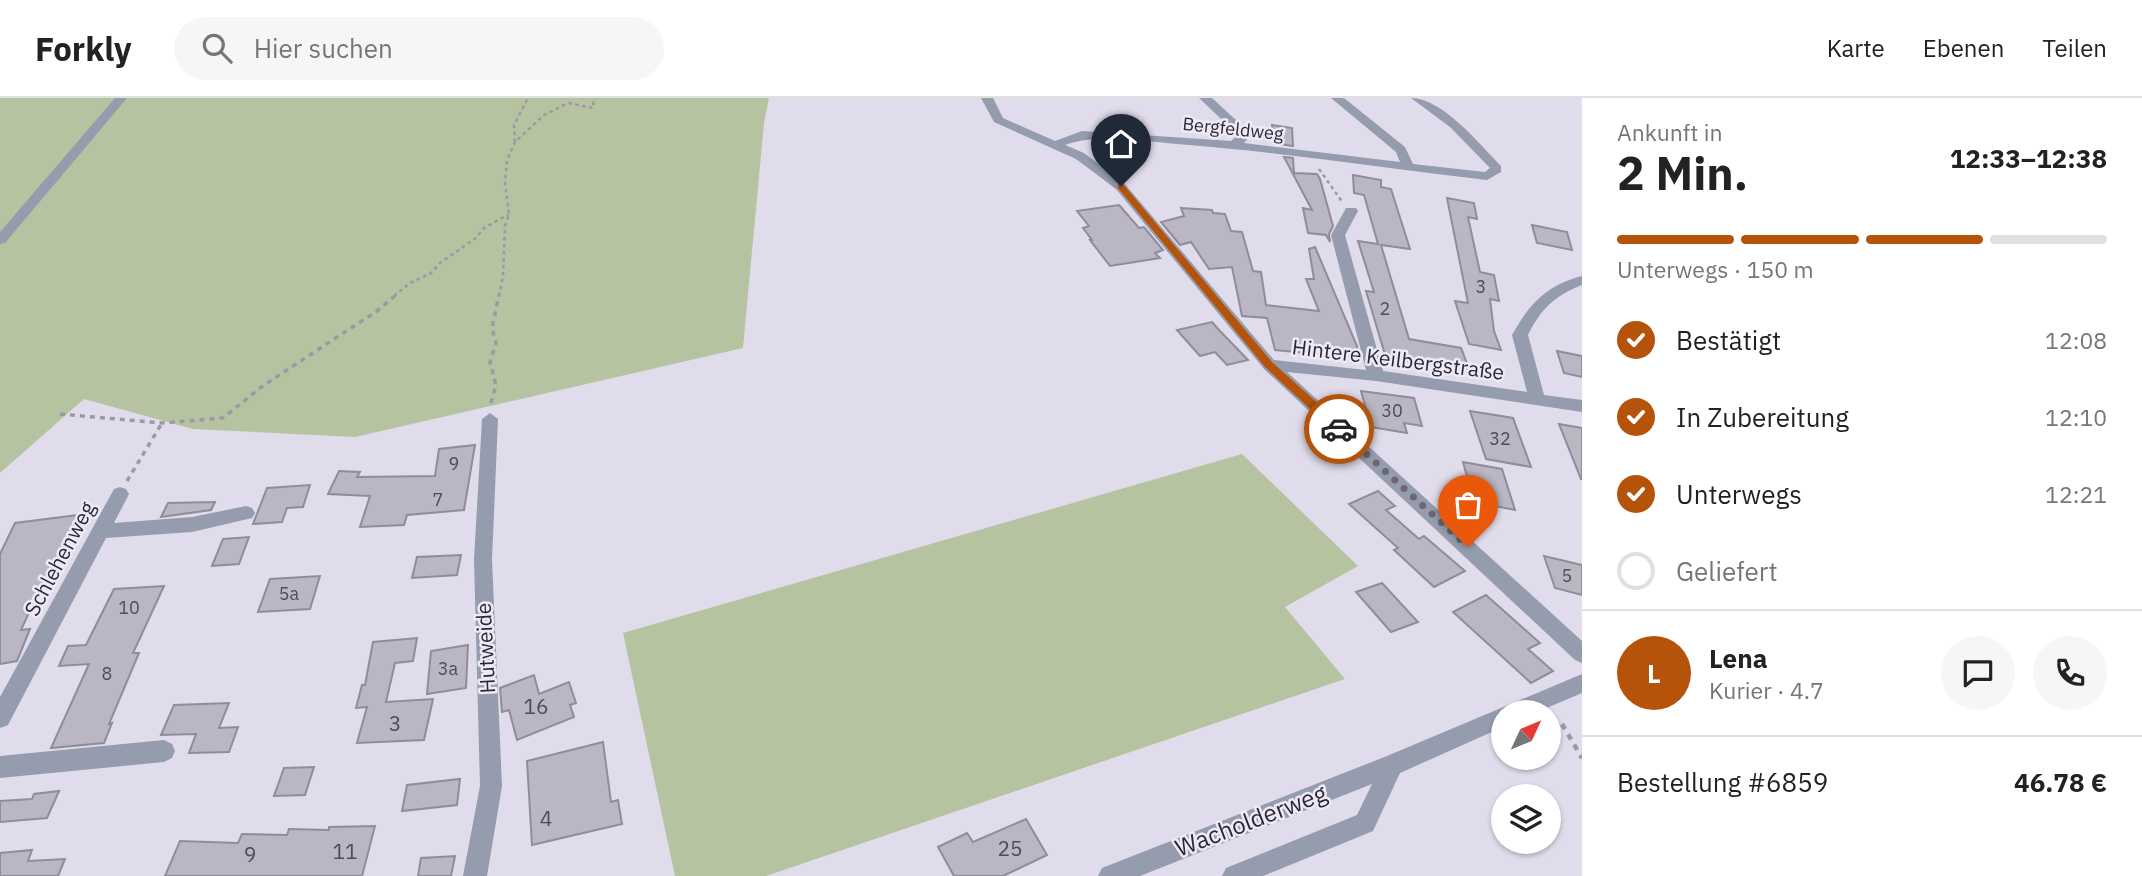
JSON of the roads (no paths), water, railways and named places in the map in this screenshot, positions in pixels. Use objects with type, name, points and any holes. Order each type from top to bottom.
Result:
[{"type":"street","points":[[0,240],[121,98]]},
{"type":"street","name":"Hintere Keilbergstraße","points":[[987,98],[998,120],[1080,156],[1121,186],[1269,365],[1376,376],[1582,406]]},
{"type":"street","points":[[1205,98],[1245,135],[1234,145]]},
{"type":"street","points":[[1337,98],[1401,150],[1408,167]]},
{"type":"street","name":"Bergfeldweg","points":[[1057,144],[1082,135],[1234,145],[1487,176],[1497,169],[1454,125],[1417,98]]},
{"type":"street","points":[[1351,211],[1338,235],[1376,376]]},
{"type":"street","points":[[1537,399],[1520,335],[1533,309],[1550,292],[1582,280]]},
{"type":"street","points":[[1269,365],[1582,654]]},
{"type":"street","name":"Hutweide","points":[[475,876],[491,786],[483,560],[490,419]]},
{"type":"street","name":"Schlehenweg","points":[[0,718],[120,494]]},
{"type":"street","points":[[100,531],[171,528],[218,522],[246,513]]},
{"type":"street","points":[[1542,700],[1582,683]]},
{"type":"street","name":"Wacholderweg","points":[[1110,876],[1392,765],[1491,722]]},
{"type":"street","points":[[0,766],[164,751]]},
{"type":"street","name":"Wacholderweg","points":[[1234,876],[1365,823],[1392,765]]}]
